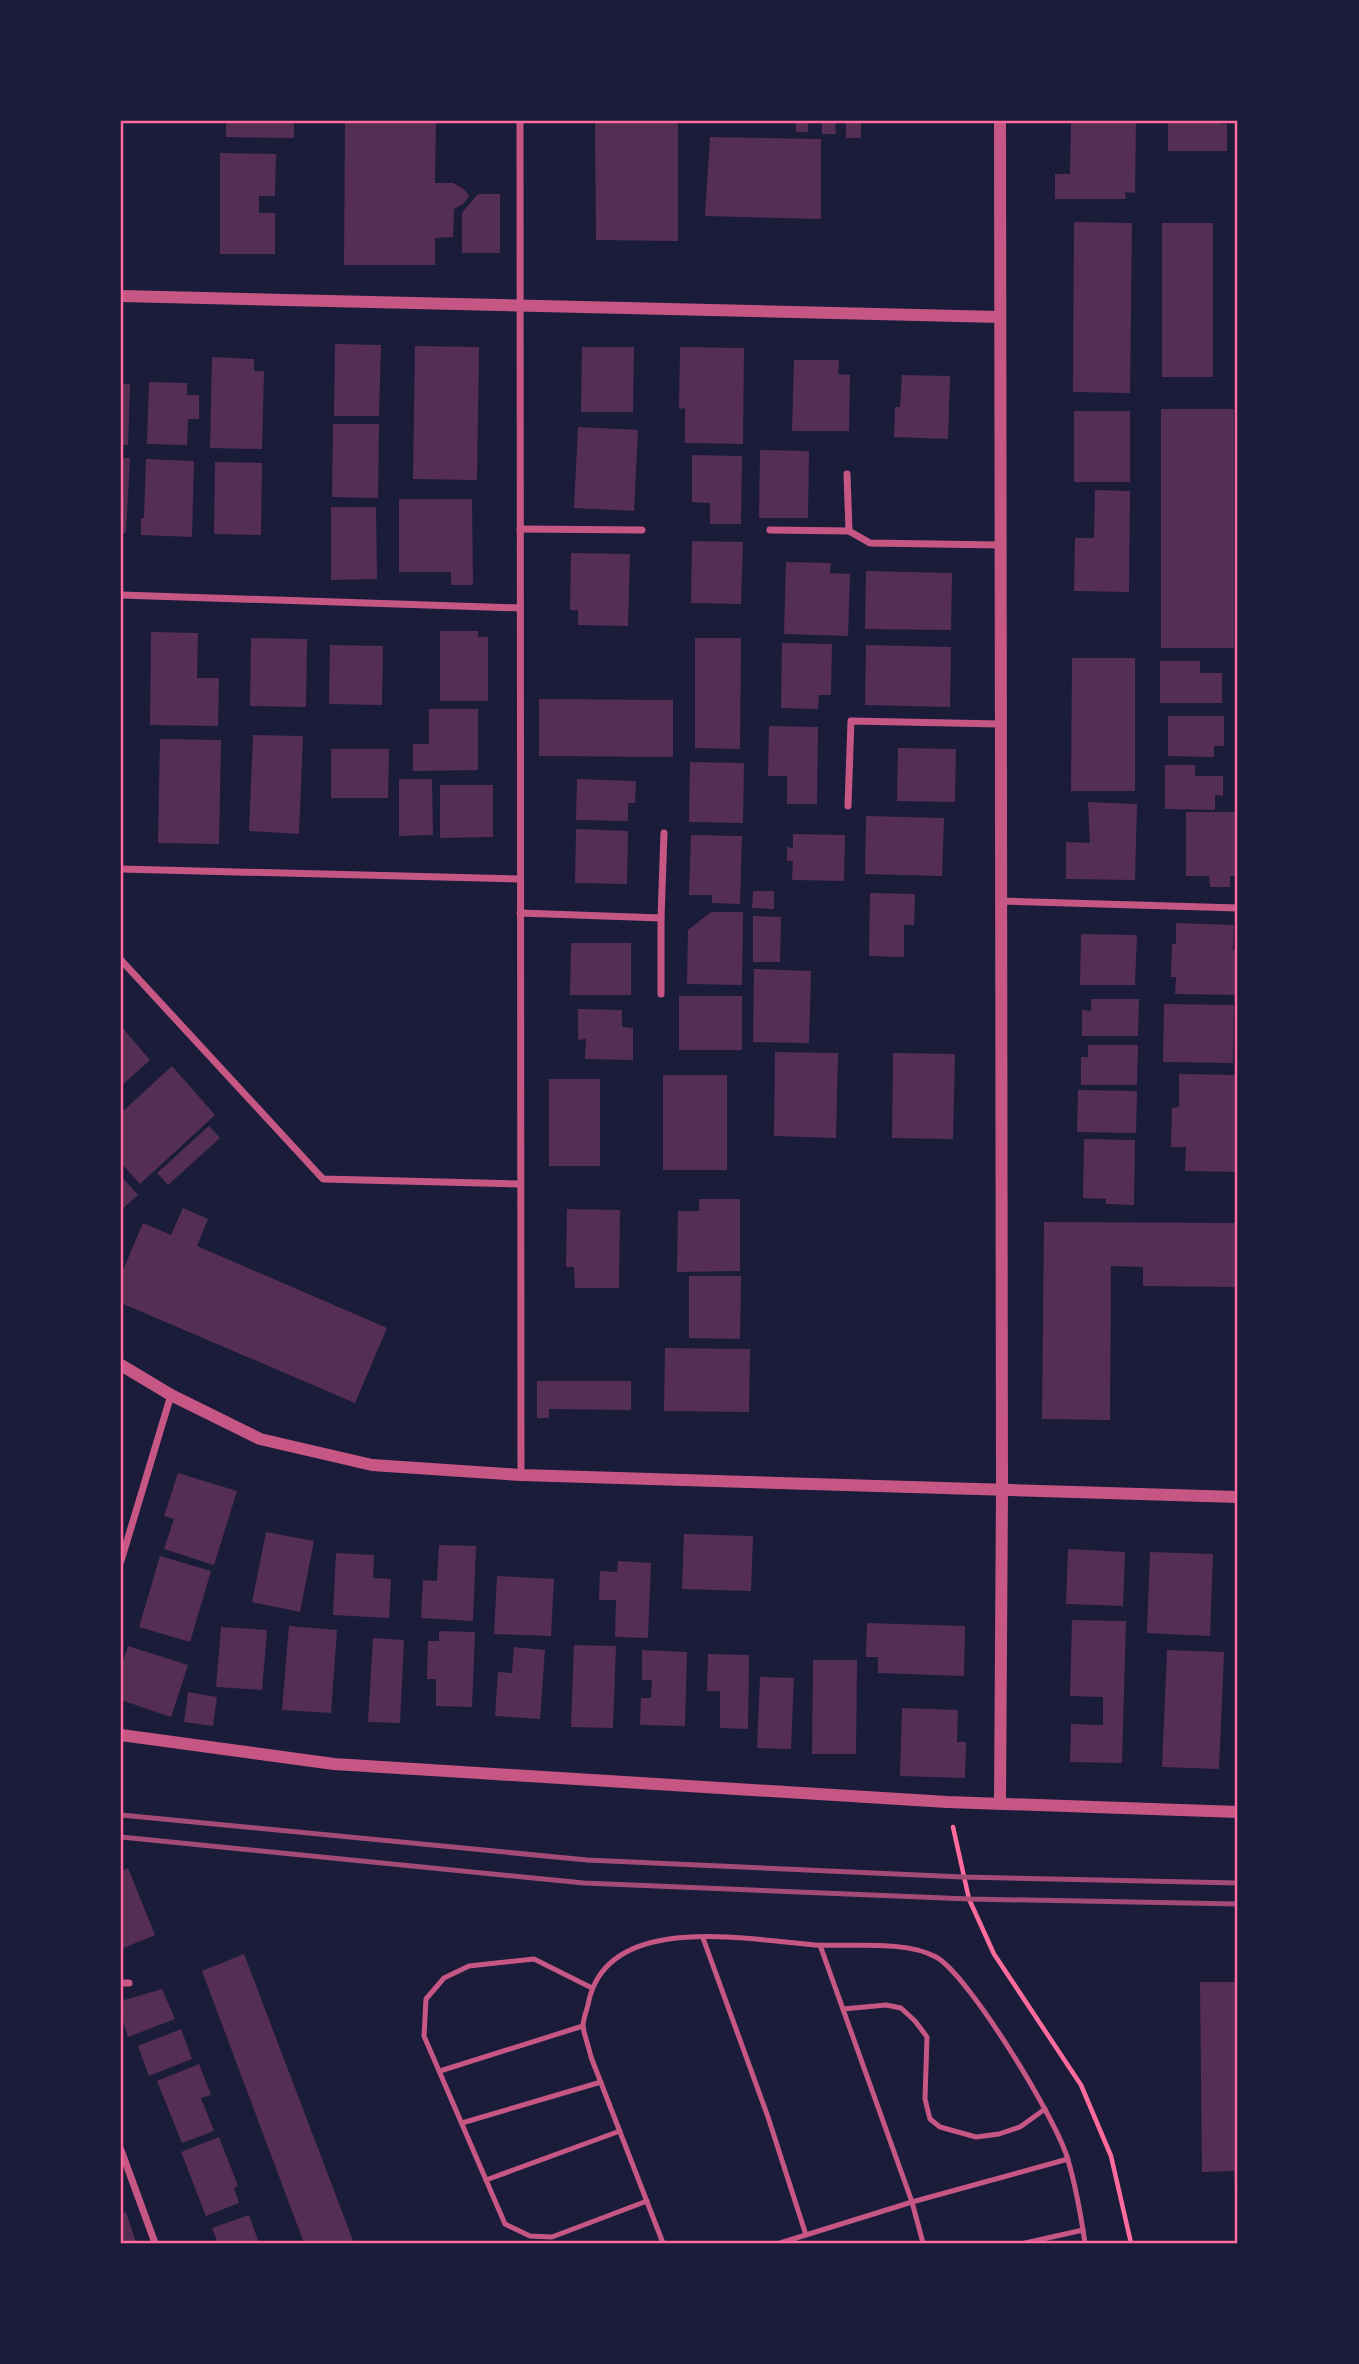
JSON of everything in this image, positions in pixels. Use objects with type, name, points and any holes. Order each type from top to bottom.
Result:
[{"type":"street","points":[[520,121],[521,1475]]},
{"type":"street","points":[[1000,121],[1003,1489],[1000,1802]]},
{"type":"street","points":[[121,296],[1000,317]]},
{"type":"street","points":[[847,474],[849,531]]},
{"type":"street","points":[[520,529],[642,530]]},
{"type":"street","points":[[770,530],[849,531],[870,543],[1000,545]]},
{"type":"street","points":[[121,595],[520,608]]},
{"type":"street","points":[[848,806],[851,721],[1000,724]]},
{"type":"street","points":[[661,994],[664,833]]},
{"type":"street","points":[[121,869],[520,879]]},
{"type":"street","points":[[1000,901],[1238,908]]},
{"type":"street","points":[[520,913],[661,918]]},
{"type":"street","points":[[121,960],[323,1179],[520,1184]]},
{"type":"street","points":[[121,1365],[171,1395],[260,1439],[372,1465],[521,1475],[1238,1497]]},
{"type":"street","points":[[121,1561],[171,1395]]},
{"type":"street","points":[[121,1735],[334,1764],[947,1802],[1238,1812]]},
{"type":"street","points":[[121,2150],[155,2243]]},
{"type":"lane","points":[[663,2243],[601,2082],[583,2026],[592,1988],[612,1960],[640,1944],[672,1938],[901,1947],[936,1957],[957,1976],[986,2014],[1053,2121],[1068,2159],[1085,2243]]},
{"type":"lane","points":[[703,1938],[768,2117],[806,2235]]},
{"type":"lane","points":[[820,1945],[912,2202],[923,2243]]},
{"type":"lane","points":[[592,1988],[534,1959],[469,1966],[444,1978],[426,1999],[424,2036],[505,2224],[530,2236],[552,2237],[647,2201]]},
{"type":"lane","points":[[843,2010],[886,2005],[901,2008],[915,2021],[927,2037],[925,2099],[930,2119],[940,2127],[976,2137],[999,2134],[1020,2127],[1045,2109]]},
{"type":"lane","points":[[439,2071],[583,2026]]},
{"type":"lane","points":[[462,2123],[601,2082]]},
{"type":"lane","points":[[486,2179],[620,2132]]},
{"type":"lane","points":[[780,2243],[912,2202],[1068,2159]]},
{"type":"lane","points":[[1025,2243],[1083,2230]]},
{"type":"path","points":[[947,1802],[970,1899],[994,1954],[1081,2085],[1111,2156],[1131,2243]]},
{"type":"building","points":[[226,121],[294,121],[294,138],[226,137]]},
{"type":"building","points":[[345,121],[436,121],[435,183],[453,183],[464,189],[469,196],[463,204],[454,209],[453,237],[435,238],[435,265],[344,265]]},
{"type":"building","points":[[595,121],[678,121],[678,241],[596,240]]},
{"type":"building","points":[[796,121],[808,121],[808,132],[796,132]]},
{"type":"building","points":[[822,121],[835,121],[836,134],[822,134]]},
{"type":"building","points":[[846,121],[861,121],[861,138],[846,138]]},
{"type":"building","points":[[1071,121],[1136,121],[1135,193],[1125,192],[1126,199],[1055,199],[1055,174],[1070,174]]},
{"type":"building","points":[[1168,121],[1219,121],[1219,124],[1227,124],[1227,151],[1168,151]]},
{"type":"building","points":[[710,137],[821,139],[821,219],[705,216]]},
{"type":"building","points":[[220,153],[276,154],[275,196],[259,196],[259,213],[275,213],[275,254],[220,254]]},
{"type":"building","points":[[478,194],[500,194],[500,253],[462,253],[462,213]]},
{"type":"building","points":[[1074,222],[1132,223],[1130,393],[1073,392]]},
{"type":"building","points":[[1162,223],[1213,223],[1213,377],[1162,377]]},
{"type":"building","points":[[335,344],[381,345],[379,416],[334,416]]},
{"type":"building","points":[[415,346],[479,347],[477,480],[413,479]]},
{"type":"building","points":[[582,347],[634,347],[633,412],[581,412]]},
{"type":"building","points":[[680,347],[744,348],[743,444],[685,443],[685,408],[679,409]]},
{"type":"building","points":[[212,357],[254,359],[254,371],[264,371],[262,449],[210,448]]},
{"type":"building","points":[[794,360],[839,360],[838,374],[850,375],[849,431],[792,431]]},
{"type":"building","points":[[902,375],[950,376],[948,439],[894,437],[895,407],[900,407]]},
{"type":"building","points":[[149,382],[187,383],[187,395],[199,395],[199,419],[188,419],[187,445],[147,444]]},
{"type":"building","points":[[121,384],[130,384],[128,445],[121,445]]},
{"type":"building","points":[[1161,409],[1234,409],[1234,648],[1161,648]]},
{"type":"building","points":[[1074,411],[1130,411],[1130,482],[1074,482]]},
{"type":"building","points":[[333,424],[379,424],[378,498],[332,497]]},
{"type":"building","points":[[578,427],[638,430],[634,511],[574,508]]},
{"type":"building","points":[[760,450],[809,451],[808,518],[759,518]]},
{"type":"building","points":[[692,455],[742,456],[741,524],[710,524],[710,503],[692,502]]},
{"type":"building","points":[[121,458],[130,458],[126,533],[121,532]]},
{"type":"building","points":[[146,459],[194,461],[192,537],[141,535]]},
{"type":"building","points":[[215,462],[262,463],[261,535],[214,534]]},
{"type":"building","points":[[1095,490],[1130,491],[1129,592],[1074,591],[1075,538],[1094,538]]},
{"type":"building","points":[[399,499],[472,499],[473,585],[451,585],[451,572],[399,572]]},
{"type":"building","points":[[331,507],[376,507],[377,579],[331,580]]},
{"type":"building","points":[[692,541],[743,542],[741,604],[691,603]]},
{"type":"building","points":[[571,553],[630,554],[628,626],[578,625],[578,610],[570,610]]},
{"type":"building","points":[[786,562],[831,563],[830,573],[850,574],[848,636],[784,634]]},
{"type":"building","points":[[866,571],[952,573],[951,630],[865,629]]},
{"type":"building","points":[[440,631],[478,631],[478,637],[488,637],[488,701],[440,701]]},
{"type":"building","points":[[151,632],[198,633],[197,678],[219,678],[218,726],[150,725]]},
{"type":"building","points":[[251,638],[307,639],[306,707],[250,706]]},
{"type":"building","points":[[695,638],[741,638],[740,749],[695,748]]},
{"type":"building","points":[[782,643],[832,644],[831,695],[819,695],[818,709],[781,708]]},
{"type":"building","points":[[330,645],[383,646],[382,705],[329,704]]},
{"type":"building","points":[[866,645],[951,647],[950,707],[865,705]]},
{"type":"building","points":[[1072,658],[1135,658],[1135,791],[1071,791]]},
{"type":"building","points":[[1160,661],[1200,661],[1200,673],[1222,673],[1222,703],[1160,703]]},
{"type":"building","points":[[539,699],[673,700],[673,757],[539,756]]},
{"type":"building","points":[[429,709],[478,709],[478,770],[413,771],[413,744],[429,744]]},
{"type":"building","points":[[1168,716],[1224,716],[1224,746],[1214,746],[1214,757],[1168,756]]},
{"type":"building","points":[[769,726],[818,727],[817,804],[787,804],[787,776],[768,776]]},
{"type":"building","points":[[253,735],[303,736],[299,834],[249,831]]},
{"type":"building","points":[[160,739],[221,740],[219,844],[158,843]]},
{"type":"building","points":[[898,748],[956,749],[955,802],[897,801]]},
{"type":"building","points":[[331,749],[389,749],[388,798],[331,798]]},
{"type":"building","points":[[690,762],[744,763],[743,823],[689,822]]},
{"type":"building","points":[[1165,765],[1195,765],[1195,776],[1223,776],[1223,796],[1215,795],[1215,810],[1165,809]]},
{"type":"building","points":[[399,779],[432,779],[433,835],[399,836]]},
{"type":"building","points":[[577,779],[636,781],[635,803],[628,803],[628,821],[576,820]]},
{"type":"building","points":[[440,785],[493,785],[493,837],[440,838]]},
{"type":"building","points":[[1088,802],[1137,804],[1135,880],[1066,879],[1066,842],[1090,843]]},
{"type":"building","points":[[1186,812],[1238,812],[1238,876],[1230,876],[1230,887],[1210,887],[1209,876],[1186,876]]},
{"type":"building","points":[[866,816],[944,818],[942,876],[865,874]]},
{"type":"building","points":[[576,829],[628,831],[627,884],[575,883]]},
{"type":"building","points":[[793,834],[845,835],[844,881],[792,880],[793,861],[787,861],[787,847],[793,848]]},
{"type":"building","points":[[691,835],[742,836],[740,904],[712,903],[712,895],[689,895]]},
{"type":"building","points":[[753,891],[774,891],[774,909],[752,908]]},
{"type":"building","points":[[870,893],[915,894],[914,925],[904,925],[904,957],[869,956]]},
{"type":"building","points":[[711,912],[743,912],[742,985],[687,984],[688,930]]},
{"type":"building","points":[[753,916],[781,917],[780,962],[753,962]]},
{"type":"building","points":[[1176,923],[1234,925],[1233,950],[1238,950],[1238,995],[1175,994],[1176,977],[1171,977]]},
{"type":"building","points":[[1081,934],[1137,935],[1135,985],[1080,985]]},
{"type":"building","points":[[571,943],[631,943],[631,995],[570,995]]},
{"type":"building","points":[[754,969],[811,971],[809,1043],[753,1042]]},
{"type":"building","points":[[679,996],[742,996],[742,1050],[679,1050]]},
{"type":"building","points":[[1091,999],[1139,999],[1138,1036],[1082,1036],[1082,1010],[1091,1011]]},
{"type":"building","points":[[1164,1004],[1234,1005],[1233,1063],[1163,1062]]},
{"type":"building","points":[[578,1009],[622,1010],[622,1027],[633,1028],[633,1060],[585,1059],[586,1039],[578,1040]]},
{"type":"building","points":[[121,1026],[150,1060],[121,1086]]},
{"type":"building","points":[[1088,1045],[1138,1045],[1137,1085],[1081,1085],[1081,1057],[1088,1057]]},
{"type":"building","points":[[775,1052],[838,1053],[836,1138],[774,1136]]},
{"type":"building","points":[[893,1053],[955,1054],[953,1139],[892,1138]]},
{"type":"building","points":[[172,1066],[215,1115],[140,1184],[121,1163],[121,1113]]},
{"type":"building","points":[[1179,1074],[1238,1075],[1238,1172],[1185,1171],[1186,1147],[1171,1147],[1172,1108],[1179,1107]]},
{"type":"building","points":[[663,1075],[727,1075],[727,1170],[663,1170]]},
{"type":"building","points":[[549,1079],[600,1079],[600,1166],[549,1166]]},
{"type":"building","points":[[1078,1090],[1137,1091],[1136,1133],[1077,1132]]},
{"type":"building","points":[[209,1126],[220,1138],[168,1185],[157,1173]]},
{"type":"building","points":[[1084,1139],[1135,1140],[1134,1205],[1106,1204],[1106,1199],[1083,1198]]},
{"type":"building","points":[[121,1176],[138,1195],[121,1210]]},
{"type":"building","points":[[699,1199],[740,1199],[740,1271],[677,1272],[678,1211],[699,1211]]},
{"type":"building","points":[[183,1208],[208,1219],[197,1246],[387,1328],[355,1403],[121,1303],[121,1275],[143,1223],[171,1235]]},
{"type":"building","points":[[567,1209],[620,1210],[619,1288],[575,1288],[574,1267],[566,1267]]},
{"type":"building","points":[[1044,1222],[1238,1223],[1238,1287],[1143,1286],[1143,1267],[1111,1266],[1110,1420],[1042,1419]]},
{"type":"building","points":[[689,1276],[741,1276],[740,1339],[689,1338]]},
{"type":"building","points":[[665,1348],[750,1349],[749,1412],[664,1411]]},
{"type":"building","points":[[537,1381],[631,1381],[631,1410],[549,1409],[549,1418],[537,1418]]},
{"type":"building","points":[[178,1473],[237,1491],[214,1565],[164,1549],[174,1519],[164,1516]]},
{"type":"building","points":[[266,1532],[314,1541],[300,1612],[252,1602]]},
{"type":"building","points":[[684,1534],[753,1536],[751,1591],[682,1589]]},
{"type":"building","points":[[439,1545],[476,1546],[473,1621],[421,1618],[423,1580],[437,1581]]},
{"type":"building","points":[[1068,1549],[1125,1552],[1123,1606],[1066,1604]]},
{"type":"building","points":[[1150,1552],[1213,1554],[1210,1636],[1147,1633]]},
{"type":"building","points":[[336,1553],[374,1555],[373,1578],[391,1579],[389,1618],[333,1615]]},
{"type":"building","points":[[160,1556],[211,1571],[190,1642],[139,1627]]},
{"type":"building","points":[[618,1561],[651,1563],[648,1638],[615,1637],[616,1600],[599,1600],[600,1571],[617,1572]]},
{"type":"building","points":[[497,1576],[554,1579],[551,1636],[494,1634]]},
{"type":"building","points":[[1072,1620],[1126,1621],[1122,1763],[1070,1762],[1071,1724],[1103,1725],[1103,1697],[1070,1696]]},
{"type":"building","points":[[867,1623],[965,1626],[964,1676],[878,1673],[878,1657],[866,1657]]},
{"type":"building","points":[[289,1626],[337,1630],[331,1713],[282,1710]]},
{"type":"building","points":[[221,1627],[267,1630],[262,1690],[216,1687]]},
{"type":"building","points":[[439,1631],[475,1632],[472,1707],[436,1706],[436,1679],[427,1679],[428,1641],[439,1641]]},
{"type":"building","points":[[373,1638],[404,1640],[400,1723],[368,1722]]},
{"type":"building","points":[[574,1645],[616,1646],[613,1728],[571,1727]]},
{"type":"building","points":[[128,1646],[188,1665],[171,1717],[121,1700],[121,1668]]},
{"type":"building","points":[[514,1647],[545,1650],[540,1719],[495,1716],[498,1672],[512,1673]]},
{"type":"building","points":[[642,1650],[687,1652],[685,1726],[640,1725],[641,1698],[651,1698],[652,1680],[642,1680]]},
{"type":"building","points":[[1167,1650],[1224,1652],[1219,1769],[1162,1767]]},
{"type":"building","points":[[708,1654],[749,1655],[748,1729],[720,1728],[720,1691],[707,1691]]},
{"type":"building","points":[[813,1660],[857,1660],[856,1754],[812,1754]]},
{"type":"building","points":[[760,1677],[794,1678],[791,1749],[757,1748]]},
{"type":"building","points":[[188,1692],[217,1697],[213,1726],[184,1722]]},
{"type":"building","points":[[902,1708],[958,1710],[957,1742],[966,1742],[965,1778],[900,1776]]},
{"type":"building","points":[[128,1868],[155,1935],[121,1949],[121,1871]]},
{"type":"building","points":[[244,1954],[354,2243],[304,2243],[202,1971]]},
{"type":"building","points":[[1200,1982],[1238,1982],[1238,2224],[1234,2171],[1202,2172]]},
{"type":"building","points":[[162,1989],[175,2019],[128,2037],[121,2016],[121,2001]]},
{"type":"building","points":[[181,2029],[192,2059],[149,2076],[138,2046]]},
{"type":"building","points":[[199,2064],[211,2095],[201,2098],[214,2131],[182,2143],[157,2081]]},
{"type":"building","points":[[219,2137],[238,2186],[234,2188],[239,2203],[206,2216],[181,2152]]},
{"type":"building","points":[[126,2212],[136,2243],[121,2243],[121,2214]]},
{"type":"building","points":[[249,2215],[259,2243],[218,2243],[212,2228]]},
{"type":"railway","points":[[121,1815],[587,1860],[963,1877],[1238,1883]]},
{"type":"railway","points":[[121,1837],[584,1883],[969,1899],[1238,1904]]}]
